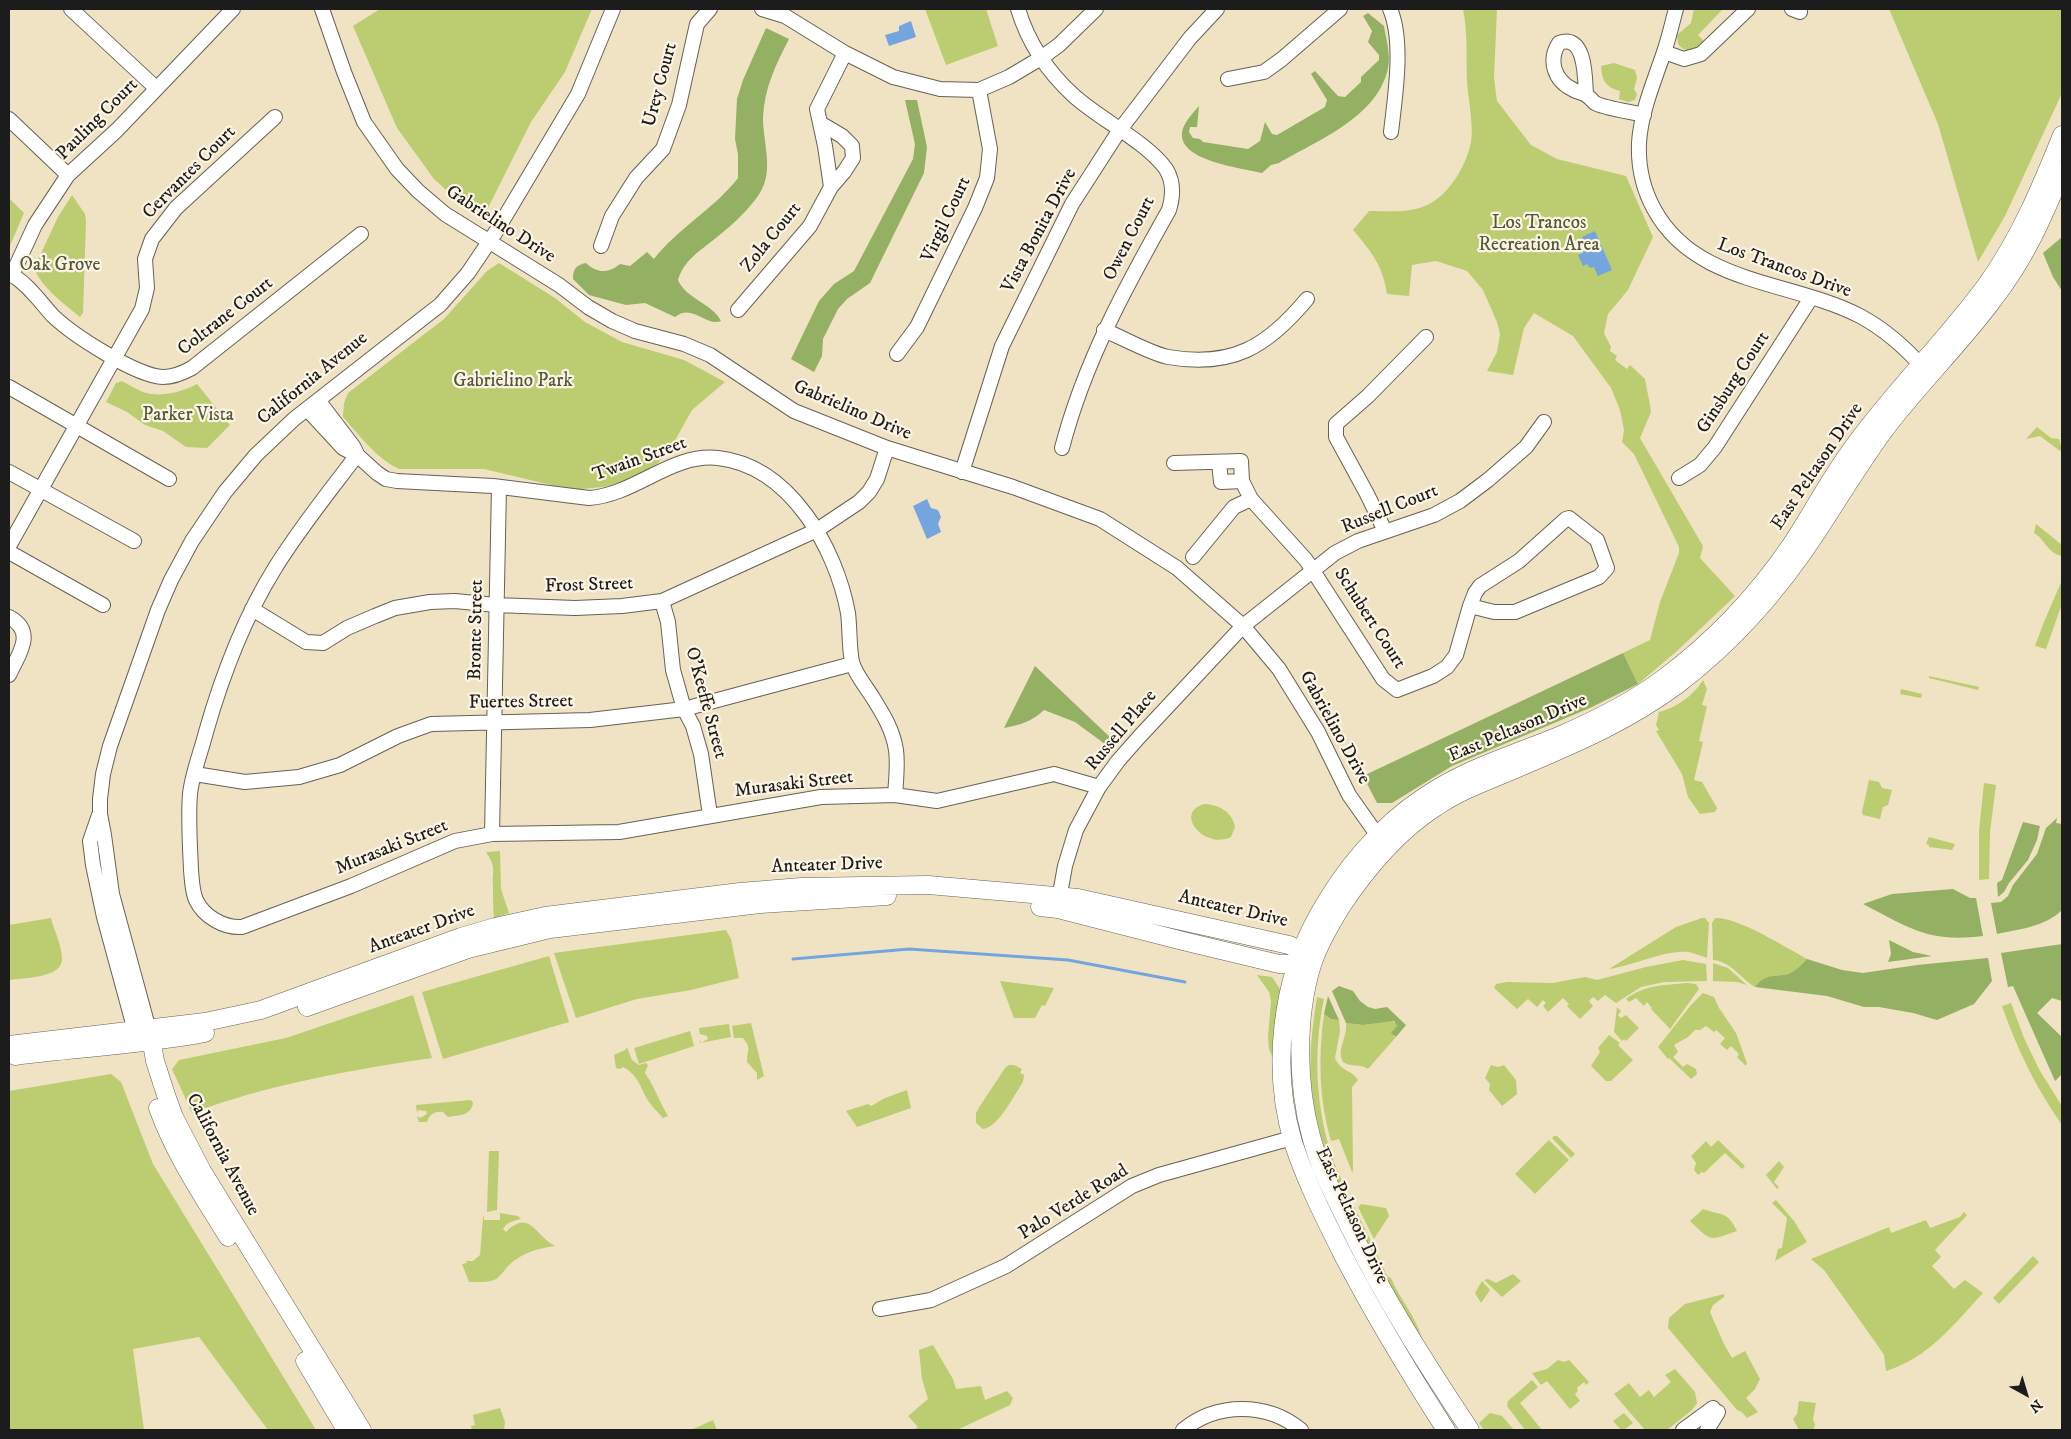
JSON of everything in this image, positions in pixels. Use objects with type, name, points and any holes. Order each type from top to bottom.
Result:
[{"type":"main road","name":"East Peltason Drive","points":[[1470,1430],[1424,1363],[1366,1260],[1333,1193],[1311,1138],[1301,1087],[1300,1058],[1307,986],[1303,960],[1352,890],[1388,846],[1411,825],[1438,805],[1465,791],[1590,737],[1630,717],[1681,682],[1732,636],[1764,602],[1788,572],[1925,370],[2004,260],[2028,215],[2062,135]]},
{"type":"main road","name":"East Peltason Drive","points":[[1446,1430],[1405,1366],[1355,1278],[1319,1207],[1292,1138],[1282,1079],[1284,1026],[1309,932],[1338,882],[1378,836],[1402,813],[1447,782],[1482,765],[1561,735],[1623,706],[1668,675],[1694,653],[1747,600],[1790,545],[1848,454],[1876,416],[1925,370],[1993,301],[2036,235],[2062,171]]},
{"type":"main road","name":"Anteater Drive","points":[[9,1057],[144,1037],[262,1010],[461,937],[545,916],[740,892],[801,887],[872,885],[957,887],[1059,903]]},
{"type":"main road","points":[[737,908],[749,900],[853,891],[872,885]]},
{"type":"main road","name":"Anteater Drive","points":[[9,1045],[225,1030],[307,1007],[468,949],[550,929],[768,904],[893,895],[1059,903],[1078,898],[1289,944],[1303,960]]},
{"type":"main road","name":"California Avenue","points":[[144,1037],[159,1111],[195,1187],[346,1430]]},
{"type":"main road","name":"California Avenue","points":[[144,1037],[155,1060],[174,1117],[202,1171],[362,1430]]},
{"type":"street","points":[[70,9],[156,88]]},
{"type":"street","name":"Pauling Court","points":[[11,274],[35,225],[68,175],[117,130],[232,9]]},
{"type":"street","name":"Gabrielino Drive","points":[[322,9],[364,122],[397,170],[445,214],[559,285],[612,322],[635,331],[696,348],[726,365],[794,411],[887,448],[1013,487],[1100,519],[1177,568],[1243,626],[1279,669],[1301,701],[1329,752],[1349,795],[1378,836]]},
{"type":"street","name":"California Avenue","points":[[144,1037],[104,917],[90,841],[100,814],[103,774],[110,746],[158,610],[171,580],[192,541],[225,492],[274,436],[440,305],[468,273],[489,242],[578,94],[613,9]]},
{"type":"street","name":"Urey Court","points":[[601,246],[612,216],[636,178],[663,149],[679,105],[697,24],[710,9]]},
{"type":"street","points":[[762,9],[785,16],[846,53],[893,77],[940,89],[979,90],[1009,77],[1041,58],[1059,45],[1096,9]]},
{"type":"street","name":"Owen Court","points":[[1018,9],[1022,22],[1041,58],[1074,96],[1156,158],[1167,171],[1173,189],[1172,201],[1104,330],[1062,448]]},
{"type":"street","name":"Vista Bonita Drive","points":[[962,472],[1002,346],[1072,204],[1119,130],[1190,38],[1217,9]]},
{"type":"street","points":[[1228,79],[1264,72],[1340,9]]},
{"type":"street","points":[[1390,9],[1393,16],[1397,58],[1392,132]]},
{"type":"street","name":"Los Trancos Drive","points":[[1676,9],[1664,52],[1652,82],[1639,141],[1641,175],[1649,200],[1659,218],[1674,237],[1694,255],[1720,268],[1858,315],[1878,326],[1906,350],[1925,370]]},
{"type":"street","points":[[1664,52],[1684,59],[1701,54],[1748,9]]},
{"type":"street","points":[[831,187],[818,110],[846,53]]},
{"type":"street","name":"Virgil Court","points":[[897,354],[917,327],[988,178],[990,149],[979,90]]},
{"type":"street","points":[[1586,95],[1596,104],[1644,115]]},
{"type":"street","name":"Cervantes Court","points":[[9,546],[75,425],[142,309],[147,283],[146,259],[152,239],[176,208],[275,117]]},
{"type":"street","points":[[9,118],[68,175]]},
{"type":"street","name":"Zola Court","points":[[738,310],[810,226],[831,187],[853,158],[852,146],[842,136],[820,123]]},
{"type":"street","name":"Coltrane Court","points":[[11,274],[55,318],[114,358],[154,376],[170,377],[185,372],[206,358],[360,234]]},
{"type":"street","name":"Ginsburg Court","points":[[1678,478],[1708,458],[1811,298]]},
{"type":"street","points":[[1104,330],[1166,356],[1211,360],[1250,350],[1271,337],[1288,322],[1307,299]]},
{"type":"street","points":[[1385,531],[1368,494],[1336,437],[1336,424],[1368,396],[1426,337]]},
{"type":"street","points":[[9,388],[169,480]]},
{"type":"street","name":"Twain Street","points":[[313,404],[343,448],[357,455],[377,473],[397,481],[499,487],[578,497],[602,497],[624,490],[680,463],[697,458],[721,458],[746,465],[769,479],[798,504],[824,542],[848,613],[852,664],[888,722],[893,736],[897,751],[895,795]]},
{"type":"street","name":"Russell Court","points":[[1243,626],[1335,553],[1358,541],[1434,515],[1460,501],[1526,447],[1544,422]]},
{"type":"street","name":"Frost Street","points":[[252,609],[306,642],[314,644],[323,643],[368,618],[413,604],[455,601],[496,605],[575,608],[622,606],[662,601],[817,530],[859,502],[869,492],[877,479],[887,448]]},
{"type":"street","name":"Murasaki Street","points":[[357,455],[308,520],[275,569],[252,609],[214,704],[190,792],[189,816],[193,886],[196,900],[204,911],[223,925],[242,927],[350,886],[455,841],[492,834],[618,832],[821,797],[895,795],[937,801],[1054,774],[1099,787]]},
{"type":"street","name":"Schubert Court","points":[[1174,463],[1241,461],[1242,481],[1251,499],[1313,569],[1383,679],[1397,690],[1433,676],[1447,667],[1456,655],[1470,606],[1475,593],[1485,582],[1520,561],[1566,519],[1570,518],[1597,540],[1607,568],[1599,576],[1515,612],[1494,612],[1470,606]]},
{"type":"street","points":[[1219,462],[1221,482],[1242,481]]},
{"type":"street","points":[[9,472],[134,541]]},
{"type":"street","name":"Bronte Street","points":[[492,834],[499,487]]},
{"type":"street","points":[[1193,557],[1234,507],[1251,499]]},
{"type":"street","points":[[9,552],[103,605]]},
{"type":"street","name":"O'Keeffe Street","points":[[662,601],[668,622],[673,670],[684,709],[693,726],[701,754],[710,816]]},
{"type":"street","points":[[9,617],[19,624],[24,641],[9,675]]},
{"type":"street","name":"Russell Place","points":[[1059,903],[1065,866],[1076,830],[1099,787],[1140,736],[1243,626]]},
{"type":"street","name":"Fuertes Street","points":[[195,774],[245,782],[299,777],[340,765],[417,728],[443,723],[590,720],[684,709],[852,664]]},
{"type":"street","name":"Palo Verde Road","points":[[880,1310],[931,1300],[1006,1266],[1132,1186],[1159,1176],[1292,1138]]},
{"type":"street","points":[[1184,1430],[1200,1418],[1222,1410],[1249,1409],[1271,1413],[1283,1418],[1301,1430]]},
{"type":"street","points":[[1683,1430],[1715,1410],[1707,1430]]},
{"type":"green space","points":[[380,9],[592,9],[565,72],[531,122],[486,212],[478,215],[468,210],[434,179],[397,128],[353,26]]},
{"type":"green space","points":[[925,9],[986,9],[998,46],[946,65]]},
{"type":"green space","name":"Los Trancos Recreation Area","points":[[1463,9],[1497,9],[1494,78],[1497,101],[1531,145],[1557,159],[1626,176],[1653,237],[1628,290],[1608,314],[1604,333],[1611,347],[1610,351],[1617,356],[1615,360],[1627,369],[1630,365],[1645,379],[1651,412],[1640,438],[1703,546],[1700,558],[1735,596],[1677,651],[1638,684],[1623,653],[1650,640],[1660,602],[1679,553],[1679,547],[1634,454],[1622,442],[1624,430],[1620,410],[1611,388],[1573,336],[1534,313],[1524,328],[1513,375],[1487,371],[1497,352],[1500,334],[1497,322],[1483,290],[1467,271],[1436,261],[1412,265],[1409,296],[1387,294],[1383,275],[1375,259],[1353,230],[1369,211],[1409,210],[1431,203],[1447,190],[1465,162],[1472,136],[1467,81],[1466,27]]},
{"type":"green space","points":[[1694,9],[1723,9],[1698,35],[1705,42],[1695,49],[1688,50],[1678,44],[1677,35],[1691,23]]},
{"type":"green space","points":[[1889,9],[2062,9],[2062,93],[2005,216],[1978,262],[1938,124]]},
{"type":"green space","points":[[1368,13],[1384,26],[1389,52],[1388,68],[1382,85],[1372,100],[1359,114],[1344,125],[1279,163],[1271,165],[1262,173],[1213,162],[1190,150],[1183,142],[1183,128],[1199,106],[1197,127],[1190,127],[1189,132],[1193,138],[1200,139],[1203,142],[1248,149],[1260,141],[1265,122],[1272,134],[1277,135],[1325,107],[1327,100],[1311,74],[1315,71],[1338,96],[1345,97],[1361,82],[1361,77],[1379,60],[1379,55],[1368,42],[1372,31],[1363,16]]},
{"type":"green space","points":[[766,28],[789,39],[771,77],[764,107],[763,127],[767,154],[765,181],[758,196],[740,217],[692,258],[678,280],[687,292],[712,310],[721,321],[711,321],[687,312],[675,317],[645,303],[626,305],[589,295],[573,279],[574,270],[577,266],[586,263],[594,269],[607,271],[620,264],[630,266],[647,252],[654,259],[738,178],[738,154],[735,139],[737,99],[743,80]]},
{"type":"green space","points":[[1614,63],[1635,70],[1637,78],[1634,89],[1637,94],[1635,100],[1628,102],[1619,99],[1620,91],[1605,82],[1601,66]]},
{"type":"green space","points":[[905,100],[917,100],[927,147],[924,173],[870,283],[847,299],[838,309],[823,339],[822,356],[814,372],[791,359],[819,301],[834,284],[854,271],[913,159],[915,144]]},
{"type":"green space","name":"Oak Grove","points":[[72,195],[85,214],[86,221],[83,313],[80,317],[48,289],[34,268],[58,217]]},
{"type":"green space","points":[[9,198],[24,213],[9,248]]},
{"type":"green space","points":[[2062,237],[2062,291],[2053,277],[2043,253]]},
{"type":"green space","name":"Gabrielino Park","points":[[499,263],[555,298],[585,322],[622,342],[684,360],[725,382],[692,410],[673,444],[658,463],[639,475],[612,486],[572,490],[484,469],[399,469],[376,453],[343,417],[344,403],[348,393],[444,319],[487,271]]},
{"type":"green space","name":"Parker Vista","points":[[122,381],[149,394],[178,392],[197,384],[230,425],[207,448],[186,447],[163,431],[145,425],[127,412],[106,402],[116,383]]},
{"type":"green space","points":[[2037,427],[2051,438],[2059,439],[2062,449],[2060,451],[2040,436],[2026,439]]},
{"type":"green space","points":[[2036,524],[2062,545],[2062,556],[2049,549],[2034,533]]},
{"type":"green space","points":[[2062,580],[2062,604],[2046,649],[2035,646],[2044,622]]},
{"type":"green space","points":[[1623,653],[1638,684],[1592,707],[1452,766],[1392,803],[1377,803],[1363,776]]},
{"type":"green space","points":[[1035,666],[1114,741],[1109,747],[1075,722],[1044,710],[1026,722],[1004,728]]},
{"type":"green space","points":[[1929,676],[1979,687],[1978,690],[1929,678]]},
{"type":"green space","points":[[1703,680],[1707,689],[1702,705],[1707,706],[1699,741],[1703,742],[1694,780],[1702,782],[1717,808],[1715,812],[1700,814],[1688,797],[1682,774],[1656,731],[1659,730],[1656,725],[1659,712],[1684,700],[1695,691]]},
{"type":"green space","points":[[1901,689],[1922,694],[1921,698],[1900,694]]},
{"type":"green space","points":[[1869,780],[1879,782],[1882,788],[1892,790],[1888,805],[1883,807],[1880,819],[1863,815],[1862,812]]},
{"type":"green space","points":[[1984,783],[1996,785],[1990,832],[1989,879],[1979,880],[1979,831]]},
{"type":"green space","points":[[1204,804],[1220,807],[1228,813],[1235,827],[1231,837],[1221,840],[1211,839],[1196,829],[1191,815],[1195,809]]},
{"type":"green space","points":[[2057,818],[2056,823],[2062,824],[2062,910],[2040,924],[1997,934],[1991,903],[2001,902],[2008,896],[2013,885],[2037,854],[2046,828]]},
{"type":"green space","points":[[2023,822],[2040,826],[2037,840],[2028,860],[2004,892],[1998,897],[1997,883],[2002,880]]},
{"type":"green space","points":[[1929,837],[1955,844],[1952,850],[1929,847],[1926,844]]},
{"type":"green space","points":[[500,851],[501,889],[509,913],[494,918],[493,869],[492,862],[486,852]]},
{"type":"green space","points":[[1953,889],[1970,898],[1976,898],[1983,936],[1948,937],[1920,932],[1863,904],[1892,894]]},
{"type":"green space","points":[[51,918],[61,949],[61,965],[56,970],[41,976],[9,980],[9,925]]},
{"type":"green space","points":[[1705,918],[1709,923],[1707,958],[1690,952],[1670,953],[1609,969],[1676,927]]},
{"type":"green space","points":[[1715,918],[1736,922],[1748,927],[1807,959],[1791,973],[1766,978],[1755,987],[1731,967],[1720,961],[1713,960],[1712,923]]},
{"type":"green space","points":[[726,930],[731,939],[739,978],[691,990],[637,999],[576,1018],[554,953]]},
{"type":"green space","points":[[1889,940],[1913,952],[1932,956],[1888,962],[1891,954]]},
{"type":"green space","points":[[2062,944],[2062,1001],[2052,998],[2037,1013],[2062,1037],[2062,1074],[2055,1081],[2013,986],[2008,987],[2001,953]]},
{"type":"green space","points":[[549,956],[569,1022],[443,1059],[422,992]]},
{"type":"green space","points":[[1988,958],[1992,981],[1974,1004],[1937,1020],[1913,1013],[1879,1007],[1864,1007],[1827,996],[1755,987],[1766,978],[1791,973],[1807,959],[1842,970],[1863,973],[1917,965]]},
{"type":"green space","points":[[1683,960],[1706,964],[1707,981],[1664,982],[1641,987],[1616,1003],[1605,995],[1598,1001],[1593,997],[1589,1001],[1593,1006],[1580,1019],[1567,1006],[1569,1004],[1563,998],[1548,1012],[1543,1006],[1546,1003],[1543,1000],[1537,1007],[1528,999],[1517,1009],[1494,988],[1496,984],[1507,982],[1553,983],[1585,977],[1597,980],[1646,967]]},
{"type":"green space","points":[[1713,963],[1728,968],[1747,985],[1737,982],[1713,981]]},
{"type":"green space","points":[[1257,975],[1272,977],[1282,992],[1274,1061],[1269,1049],[1268,1037],[1271,1001],[1269,992]]},
{"type":"green space","points":[[1000,981],[1054,988],[1045,1006],[1042,1005],[1035,1018],[1014,1018]]},
{"type":"green space","points":[[1687,983],[1696,984],[1699,989],[1670,1029],[1647,1002],[1644,1006],[1636,998],[1629,1002],[1626,999],[1647,988]]},
{"type":"green space","points":[[1339,986],[1353,991],[1360,1001],[1368,1007],[1375,1009],[1387,1007],[1406,1025],[1396,1037],[1391,1033],[1397,1026],[1394,1021],[1363,1025],[1346,1023],[1332,991]]},
{"type":"green space","points":[[1703,993],[1714,997],[1736,1033],[1747,1063],[1746,1066],[1737,1057],[1739,1054],[1731,1046],[1727,1050],[1720,1044],[1725,1038],[1716,1030],[1714,1032],[1706,1026],[1700,1030],[1695,1030],[1688,1037],[1674,1045],[1678,1052],[1673,1057],[1683,1067],[1687,1064],[1696,1069],[1697,1074],[1691,1079],[1668,1059],[1658,1047],[1691,1005]]},
{"type":"green space","points":[[413,995],[432,1058],[311,1079],[251,1094],[192,1113],[172,1069],[179,1060],[286,1038]]},
{"type":"green space","points":[[1328,996],[1339,1020],[1331,1019],[1324,1014]]},
{"type":"green space","points":[[1317,997],[1324,999],[1318,1042],[1318,1087],[1325,1130],[1331,1152],[1338,1172],[1387,1276],[1391,1278],[1419,1329],[1421,1336],[1419,1338],[1386,1281],[1354,1219],[1327,1155],[1318,1123],[1310,1068]]},
{"type":"green space","points":[[2011,1003],[2024,1038],[2040,1071],[2062,1106],[2062,1125],[2028,1068],[2014,1038],[2002,1006]]},
{"type":"green space","points":[[1617,1007],[1621,1011],[1618,1015],[1621,1018],[1626,1015],[1639,1028],[1626,1041],[1624,1039],[1622,1041],[1614,1032]]},
{"type":"green space","points":[[1324,1014],[1331,1019],[1339,1020],[1340,1031],[1335,1058],[1337,1063],[1358,1080],[1352,1087],[1352,1172],[1339,1139],[1331,1141],[1324,1110],[1320,1062]]},
{"type":"green space","points":[[1392,1021],[1397,1024],[1394,1037],[1396,1037],[1368,1069],[1343,1062],[1341,1048],[1346,1023],[1363,1025]]},
{"type":"green space","points":[[751,1023],[764,1076],[757,1080],[757,1073],[747,1062],[747,1045],[743,1038],[734,1038],[732,1026]]},
{"type":"green space","points":[[729,1024],[731,1037],[702,1043],[708,1039],[707,1036],[700,1034],[700,1037],[699,1028]]},
{"type":"green space","points":[[690,1031],[694,1046],[639,1064],[634,1048]]},
{"type":"green space","points":[[1609,1035],[1620,1043],[1618,1045],[1633,1060],[1611,1081],[1606,1081],[1591,1066],[1600,1052],[1598,1048]]},
{"type":"green space","points":[[627,1047],[632,1060],[639,1065],[646,1063],[648,1065],[645,1073],[668,1116],[663,1118],[653,1107],[632,1073],[623,1067],[620,1069],[616,1068],[614,1055],[625,1050]]},
{"type":"green space","points":[[1009,1065],[1022,1069],[1020,1073],[1024,1075],[1023,1082],[995,1123],[983,1129],[976,1123],[976,1113],[1005,1068]]},
{"type":"green space","points":[[1491,1065],[1498,1067],[1504,1065],[1516,1080],[1517,1094],[1502,1106],[1489,1090],[1490,1084],[1485,1078]]},
{"type":"green space","points":[[111,1074],[121,1082],[153,1164],[316,1430],[268,1430],[199,1337],[133,1349],[144,1430],[9,1430],[9,1091]]},
{"type":"green space","points":[[907,1090],[911,1108],[857,1127],[846,1111],[868,1104],[871,1106],[885,1098]]},
{"type":"green space","points":[[471,1100],[473,1103],[472,1107],[467,1113],[448,1117],[443,1112],[438,1112],[431,1115],[427,1122],[419,1122],[417,1116],[420,1118],[427,1114],[426,1111],[418,1110],[417,1113],[416,1105]]},
{"type":"green space","points":[[1557,1136],[1575,1154],[1571,1158],[1552,1138]]},
{"type":"green space","points":[[1549,1140],[1569,1160],[1535,1194],[1515,1174]]},
{"type":"green space","points":[[1718,1140],[1745,1166],[1742,1169],[1725,1153],[1704,1173],[1702,1172],[1698,1175],[1694,1170],[1696,1163],[1691,1156],[1706,1141],[1711,1147]]},
{"type":"green space","points":[[489,1151],[499,1151],[497,1210],[487,1212]]},
{"type":"green space","points":[[1779,1161],[1784,1167],[1774,1182],[1779,1187],[1777,1189],[1766,1175]]},
{"type":"green space","points":[[1776,1200],[1794,1221],[1807,1242],[1775,1261],[1778,1249],[1782,1248],[1787,1218],[1772,1203]]},
{"type":"green space","points":[[1361,1204],[1386,1208],[1389,1216],[1374,1239],[1358,1207]]},
{"type":"green space","points":[[1703,1209],[1727,1217],[1737,1231],[1716,1238],[1707,1236],[1690,1221]]},
{"type":"green space","points":[[1964,1212],[1967,1215],[1935,1250],[1941,1257],[1932,1266],[1954,1289],[1965,1280],[1983,1293],[1951,1328],[1928,1349],[1902,1365],[1886,1371],[1884,1355],[1878,1346],[1824,1270],[1811,1259],[1889,1227],[1891,1233],[1926,1220],[1930,1228],[1960,1217]]},
{"type":"green space","points":[[500,1213],[518,1216],[521,1219],[506,1225],[503,1229],[506,1232],[514,1225],[527,1223],[555,1246],[542,1248],[519,1257],[498,1278],[483,1282],[469,1282],[462,1264],[467,1263],[466,1261],[473,1261],[480,1255],[483,1217],[484,1220],[500,1220]]},
{"type":"green space","points":[[2033,1256],[2039,1262],[1999,1304],[1993,1298]]},
{"type":"green space","points":[[1513,1274],[1521,1281],[1502,1297],[1484,1280],[1488,1279],[1496,1283]]},
{"type":"green space","points":[[1482,1281],[1490,1290],[1481,1303],[1475,1293]]},
{"type":"green space","points":[[1724,1294],[1724,1297],[1713,1305],[1710,1312],[1732,1358],[1745,1351],[1760,1379],[1755,1389],[1746,1398],[1758,1412],[1747,1418],[1742,1412],[1737,1410],[1668,1328],[1669,1318],[1685,1304]]},
{"type":"green space","points":[[933,1345],[953,1379],[956,1389],[981,1386],[985,1400],[1007,1391],[1013,1398],[1010,1405],[957,1430],[913,1430],[918,1427],[908,1416],[928,1399],[922,1379],[919,1350]]},
{"type":"green space","points":[[1558,1360],[1564,1362],[1569,1360],[1589,1382],[1586,1385],[1584,1382],[1577,1388],[1578,1391],[1575,1394],[1580,1401],[1570,1409],[1547,1381],[1541,1385],[1532,1373],[1547,1369]]},
{"type":"green space","points":[[1675,1369],[1695,1392],[1697,1403],[1692,1410],[1667,1430],[1645,1430],[1614,1394],[1629,1383],[1640,1397],[1649,1390],[1654,1397],[1671,1382],[1665,1375]]},
{"type":"green space","points":[[1532,1380],[1538,1387],[1520,1403],[1542,1430],[1525,1430],[1507,1406],[1508,1401]]},
{"type":"green space","points":[[1799,1401],[1816,1403],[1813,1430],[1799,1430],[1793,1419],[1797,1414]]},
{"type":"green space","points":[[500,1408],[505,1422],[504,1430],[472,1430],[471,1426],[475,1425],[473,1415]]},
{"type":"green space","points":[[1490,1413],[1502,1416],[1514,1430],[1484,1430],[1479,1423]]},
{"type":"green space","points":[[1624,1413],[1633,1423],[1624,1430],[1621,1430],[1613,1421]]},
{"type":"green space","points":[[713,1420],[717,1430],[691,1430]]},
{"type":"water","points":[[911,21],[916,37],[889,46],[885,35],[899,31],[899,26]]},
{"type":"water","points":[[1595,231],[1612,270],[1598,276],[1594,267],[1590,268],[1587,264],[1583,266],[1578,255],[1583,253],[1581,248],[1586,246],[1582,237]]},
{"type":"water","points":[[927,499],[931,508],[938,510],[941,517],[938,524],[941,532],[927,539],[913,506]]},
{"type":"waterway","points":[[793,959],[909,949],[1068,960],[1185,982]]}]
